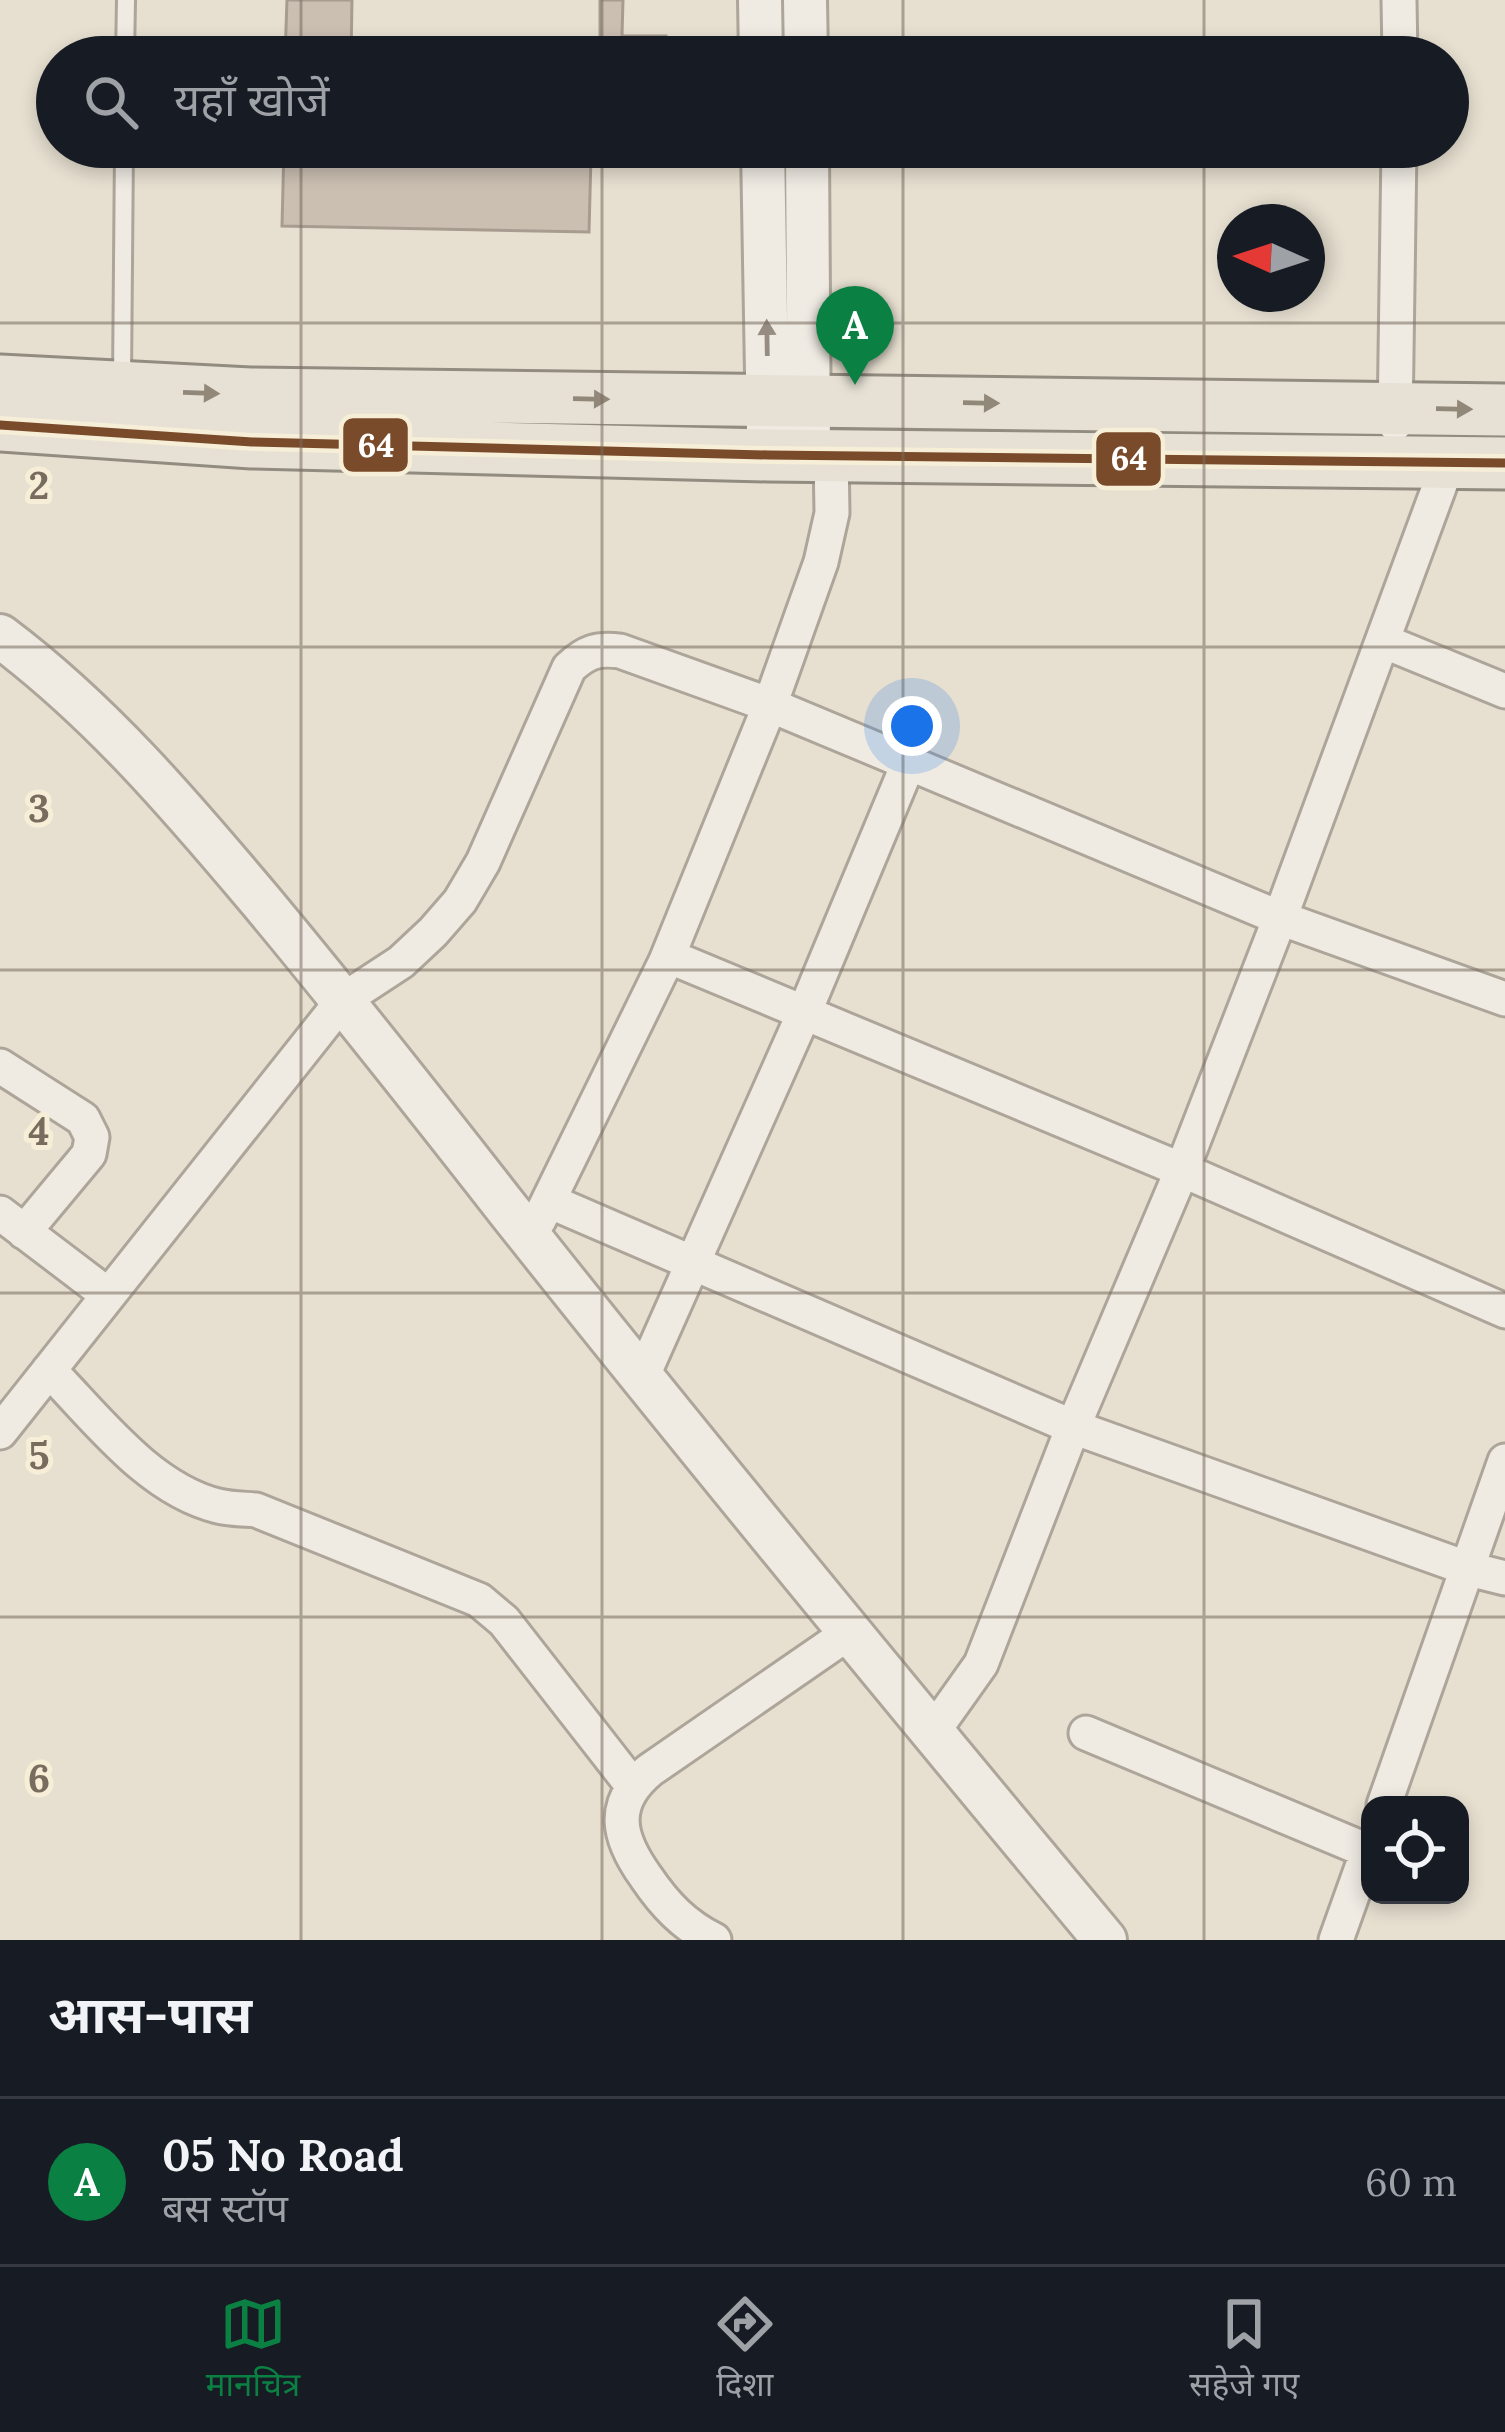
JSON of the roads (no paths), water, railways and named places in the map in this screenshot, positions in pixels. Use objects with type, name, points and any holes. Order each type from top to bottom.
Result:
[{"type":"main road","points":[[0,381],[250,394],[1505,410]]},
{"type":"main road","points":[[0,425],[251,442],[1505,463]]},
{"type":"street","points":[[760,0],[760,36]]},
{"type":"street","points":[[806,0],[806,36]]},
{"type":"street","points":[[1399,0],[1400,36]]},
{"type":"street","points":[[540,1219],[668,956],[770,706],[821,562],[832,513],[803,454],[789,401],[765,168]]},
{"type":"street","points":[[789,401],[806,168]]},
{"type":"street","points":[[1396,462],[1399,168]]},
{"type":"street","points":[[932,1733],[981,1664],[1280,918],[1448,463]]},
{"type":"street","points":[[0,636],[96,718],[170,793],[343,1000],[540,1219],[643,1375],[1105,1940]]},
{"type":"street","points":[[1383,640],[1505,692]]},
{"type":"street","points":[[2,1427],[343,1000],[401,962],[460,901],[483,862],[569,668],[599,649],[620,651],[770,706],[1280,918],[1505,999]]},
{"type":"street","points":[[643,1375],[805,1011],[909,762]]},
{"type":"street","points":[[668,956],[1505,1311]]},
{"type":"street","points":[[0,1066],[82,1120],[92,1137],[89,1154],[12,1222],[108,1295]]},
{"type":"street","points":[[540,1219],[692,1262],[1073,1427],[1505,1578]]},
{"type":"street","points":[[49,1370],[153,1475],[187,1495],[219,1506],[256,1510],[479,1600],[504,1621],[632,1785]]},
{"type":"street","points":[[1387,1796],[1505,1461]]},
{"type":"street","points":[[714,1940],[690,1928],[662,1901],[629,1853],[621,1828],[624,1803],[632,1785],[850,1632]]},
{"type":"street","points":[[1086,1733],[1361,1845]]},
{"type":"street","points":[[1336,1940],[1361,1870]]},
{"type":"lane","points":[[125,0],[125,36]]},
{"type":"lane","points":[[122,389],[124,168]]},
{"type":"place","name":"05 No Road","points":[[855,385]]}]
